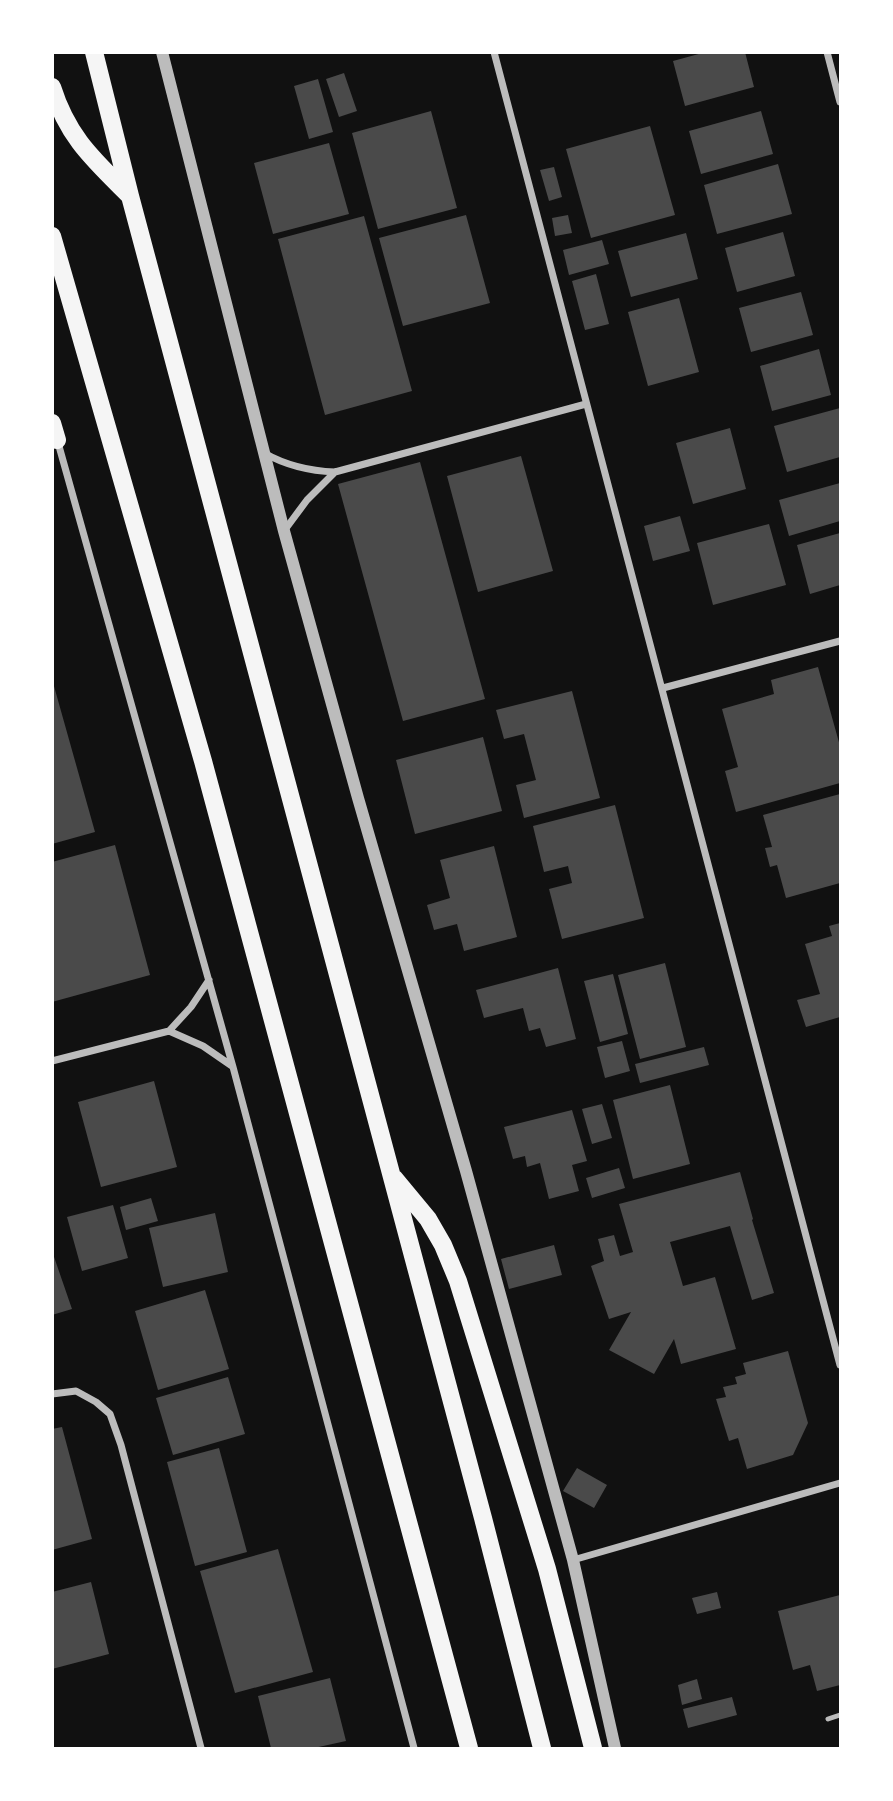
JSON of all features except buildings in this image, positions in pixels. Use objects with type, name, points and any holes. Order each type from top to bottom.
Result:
[{"type":"main road","points":[[94,52],[542,1748]]},
{"type":"main road","points":[[52,88],[75,137],[130,196]]},
{"type":"main road","points":[[52,236],[203,761],[469,1748]]},
{"type":"main road","points":[[390,1172],[428,1219],[443,1245],[458,1281],[547,1569],[593,1748]]},
{"type":"street","points":[[162,52],[284,531],[470,1184],[573,1560],[615,1748]]},
{"type":"street","points":[[494,52],[841,1365]]},
{"type":"street","points":[[827,52],[841,102]]},
{"type":"street","points":[[264,453],[298,468],[335,472],[586,404]]},
{"type":"street","points":[[54,431],[233,1066],[414,1748]]},
{"type":"street","points":[[284,531],[307,500],[335,472]]},
{"type":"street","points":[[663,688],[841,641]]},
{"type":"street","points":[[52,1061],[169,1031],[191,1007],[209,980]]},
{"type":"street","points":[[169,1031],[203,1046],[233,1066]]},
{"type":"street","points":[[52,1394],[76,1391],[110,1414],[121,1445],[201,1748]]},
{"type":"street","points":[[573,1560],[841,1483]]},
{"type":"lane","points":[[828,1719],[841,1715]]}]
